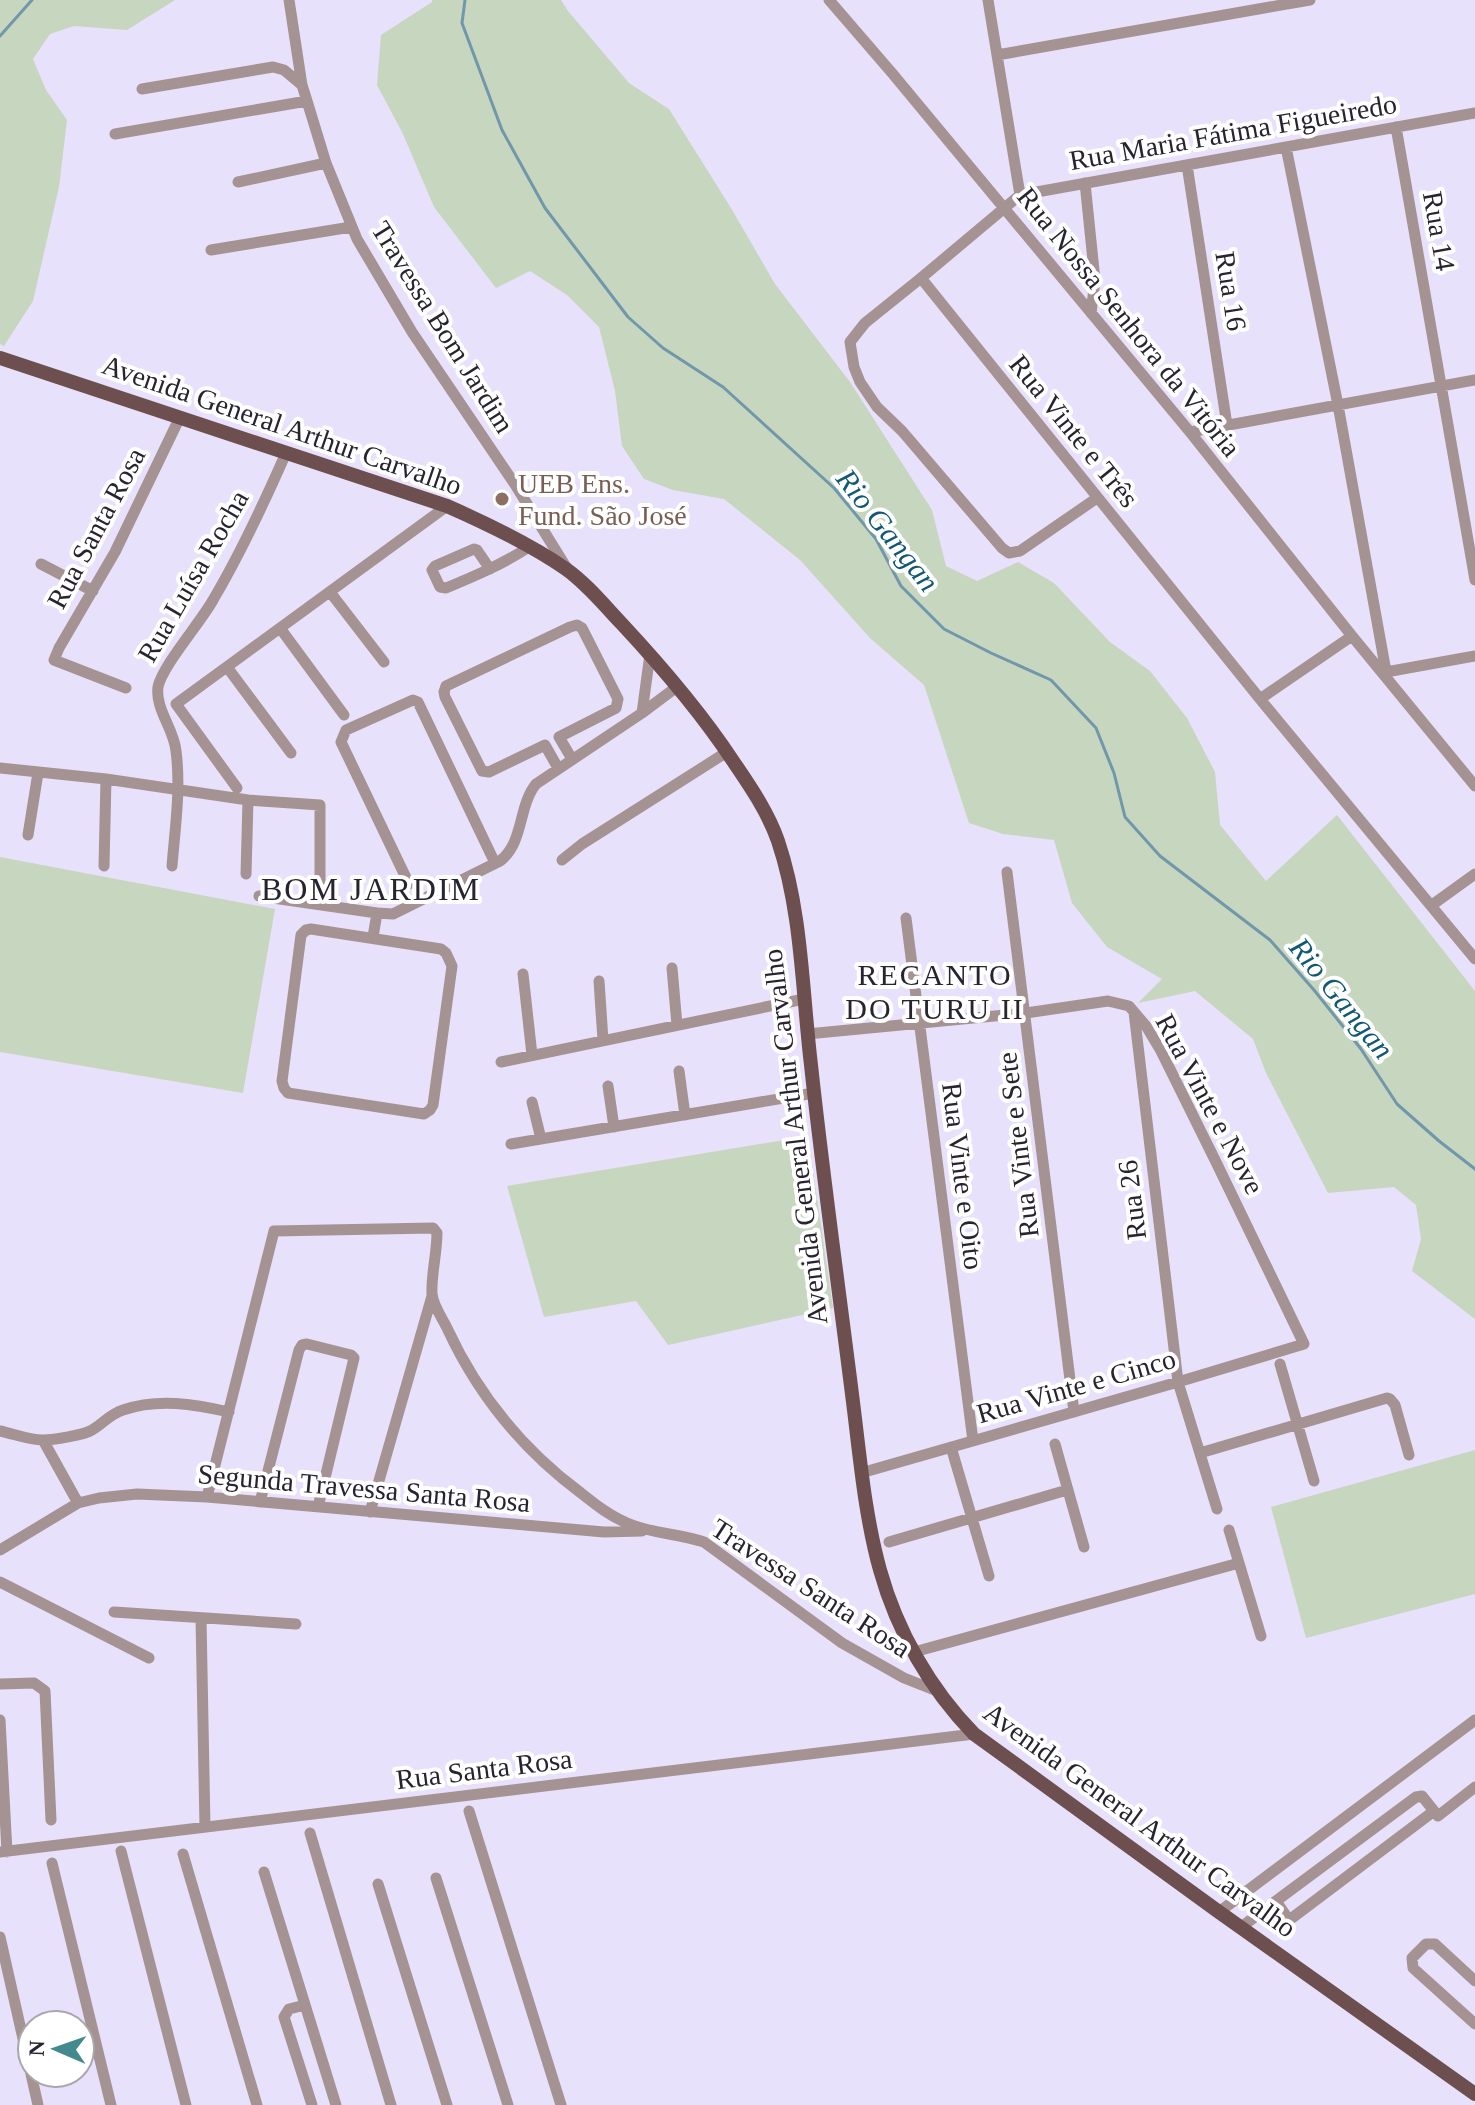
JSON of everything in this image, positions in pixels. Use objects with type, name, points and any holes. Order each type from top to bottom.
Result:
[{"type":"main road","name":"Avenida General Arthur Carvalho","points":[[0,358],[447,506],[475,519],[568,571],[594,594],[678,686],[727,752],[765,811],[777,838],[787,876],[795,917],[861,1473],[880,1571],[914,1652],[937,1691],[974,1734],[1475,2094]]},
{"type":"street","name":"Travessa Bom Jardim","points":[[289,0],[302,85],[326,163],[351,227],[412,332],[516,486],[568,571]]},
{"type":"street","name":"Rua Nossa Senhora da Vitória","points":[[829,0],[1190,432],[1475,786]]},
{"type":"street","points":[[988,0],[1020,195],[865,323],[850,342],[854,367],[877,407],[902,431],[1009,553],[1020,551],[1097,498]]},
{"type":"street","points":[[997,55],[1281,2],[1310,0]]},
{"type":"street","points":[[142,89],[273,67],[284,70],[302,85]]},
{"type":"street","points":[[115,134],[307,101]]},
{"type":"street","name":"Rua Maria Fátima Figueiredo","points":[[1020,195],[1475,113]]},
{"type":"street","name":"Rua 14","points":[[1396,127],[1475,580]]},
{"type":"street","name":"Rua Nossa Senhora da Vitória","points":[[1286,147],[1338,405],[1386,675]]},
{"type":"street","points":[[238,182],[326,163]]},
{"type":"street","name":"Rua 16","points":[[1187,165],[1227,425]]},
{"type":"street","points":[[1085,183],[1095,280],[1091,313]]},
{"type":"street","points":[[211,250],[351,227]]},
{"type":"street","name":"Rua Vinte e Três","points":[[921,278],[1260,699],[1475,959]]},
{"type":"street","points":[[1190,432],[1475,380]]},
{"type":"street","name":"Rua Santa Rosa","points":[[126,688],[54,660],[115,552],[180,417]]},
{"type":"street","name":"Rua Luísa Rocha","points":[[172,866],[178,790],[174,739],[158,697],[160,679],[212,603],[249,535],[286,453]]},
{"type":"street","points":[[237,788],[176,704],[447,506]]},
{"type":"street","points":[[490,569],[474,549],[432,570],[443,588],[490,569],[508,561],[529,547]]},
{"type":"street","points":[[41,564],[93,591]]},
{"type":"street","points":[[330,592],[384,662]]},
{"type":"street","points":[[579,626],[619,704],[559,737],[489,772],[482,771],[445,697],[445,689],[570,627],[579,626]]},
{"type":"street","points":[[280,628],[344,715]]},
{"type":"street","points":[[1260,699],[1352,636]]},
{"type":"street","points":[[642,713],[650,654]]},
{"type":"street","points":[[1386,675],[1475,656]]},
{"type":"street","points":[[227,667],[291,753]]},
{"type":"street","points":[[259,896],[393,914],[495,863],[512,850],[533,788],[678,686]]},
{"type":"street","points":[[409,884],[341,745],[341,739],[346,730],[413,700],[418,702],[495,863]]},
{"type":"street","points":[[559,737],[572,759]]},
{"type":"street","points":[[545,745],[558,768]]},
{"type":"street","points":[[562,860],[582,844],[727,752]]},
{"type":"street","points":[[0,768],[106,779],[248,800],[320,805],[320,885]]},
{"type":"street","points":[[28,835],[38,773]]},
{"type":"street","points":[[104,866],[106,779]]},
{"type":"street","points":[[246,874],[248,800]]},
{"type":"street","name":"Rua Vinte e Sete","points":[[1007,872],[1074,1412]]},
{"type":"street","points":[[1432,905],[1475,874]]},
{"type":"street","points":[[373,937],[377,913]]},
{"type":"street","name":"Rua Vinte e Oito","points":[[906,918],[973,1441]]},
{"type":"street","points":[[311,929],[373,937],[441,949],[450,959],[452,966],[433,1105],[424,1114],[288,1093],[284,1088],[282,1081],[301,935],[311,929]]},
{"type":"street","points":[[672,968],[677,1025]]},
{"type":"street","points":[[523,974],[532,1055]]},
{"type":"street","points":[[599,981],[603,1040]]},
{"type":"street","points":[[501,1062],[804,999]]},
{"type":"street","name":"Rua Vinte e Nove","points":[[807,1034],[1026,1013],[1108,1001],[1129,1006],[1161,1051],[1304,1344]]},
{"type":"street","name":"Rua 26","points":[[1134,1012],[1178,1382],[1217,1509]]},
{"type":"street","points":[[679,1071],[685,1115]]},
{"type":"street","points":[[608,1086],[614,1127]]},
{"type":"street","points":[[511,1144],[814,1093]]},
{"type":"street","points":[[532,1102],[541,1139]]},
{"type":"street","points":[[207,1497],[274,1231],[436,1230],[432,1296],[370,1512]]},
{"type":"street","name":"Travessa Santa Rosa","points":[[432,1296],[476,1382],[514,1432],[555,1472],[607,1513],[647,1531],[683,1535],[704,1542],[842,1643],[904,1678],[937,1691]]},
{"type":"street","points":[[260,1502],[299,1350],[307,1344],[354,1358],[318,1507]]},
{"type":"street","name":"Rua Vinte e Cinco","points":[[861,1473],[1304,1344]]},
{"type":"street","points":[[1280,1364],[1314,1481]]},
{"type":"street","points":[[1200,1453],[1382,1398],[1390,1399],[1395,1405],[1409,1455]]},
{"type":"street","points":[[0,1431],[43,1440],[90,1432],[111,1415],[140,1405],[165,1403],[229,1412]]},
{"type":"street","points":[[43,1440],[78,1503]]},
{"type":"street","points":[[1055,1444],[1084,1547]]},
{"type":"street","points":[[951,1447],[989,1576]]},
{"type":"street","points":[[889,1542],[1067,1490]]},
{"type":"street","name":"Segunda Travessa Santa Rosa","points":[[0,1550],[78,1503],[119,1495],[207,1497],[604,1532],[647,1531]]},
{"type":"street","points":[[1229,1530],[1261,1636]]},
{"type":"street","points":[[914,1652],[1239,1563]]},
{"type":"street","points":[[0,1582],[149,1658]]},
{"type":"street","points":[[114,1612],[296,1624]]},
{"type":"street","points":[[201,1618],[205,1827]]},
{"type":"street","points":[[0,1684],[34,1683],[45,1691],[51,1820]]},
{"type":"street","points":[[0,1720],[4,1852]]},
{"type":"street","points":[[1219,1912],[1475,1720]]},
{"type":"street","name":"Rua Santa Rosa","points":[[4,1852],[670,1767],[974,1734]]},
{"type":"street","points":[[1438,1816],[1475,1787]]},
{"type":"street","points":[[1240,1928],[1276,1901],[1416,1797],[1422,1796],[1434,1811],[1292,1918],[1287,1917],[1276,1901]]},
{"type":"street","points":[[469,1811],[561,2105]]},
{"type":"street","points":[[310,1833],[391,2105]]},
{"type":"street","points":[[121,1851],[186,2105]]},
{"type":"street","points":[[183,1854],[257,2105]]},
{"type":"street","points":[[52,1863],[111,2105]]},
{"type":"street","points":[[264,1872],[336,2105]]},
{"type":"street","points":[[436,1878],[508,2105]]},
{"type":"street","points":[[378,1884],[447,2105]]},
{"type":"street","points":[[0,1937],[38,2105]]},
{"type":"street","points":[[1475,1981],[1435,1944],[1426,1944],[1412,1958],[1413,1968],[1475,2024]]},
{"type":"street","points":[[305,2005],[289,2009],[284,2017],[312,2105]]},
{"type":"green space","points":[[0,0],[175,0],[127,30],[74,26],[50,34],[33,59],[46,90],[67,120],[59,187],[33,301],[4,346],[0,344]]},
{"type":"green space","points":[[432,0],[561,0],[629,83],[669,109],[775,284],[850,382],[932,510],[946,566],[977,581],[1018,562],[1054,583],[1110,642],[1150,671],[1187,718],[1215,772],[1220,825],[1266,881],[1337,815],[1475,991],[1475,1319],[1412,1271],[1421,1239],[1416,1205],[1394,1187],[1328,1193],[1266,1073],[1253,1039],[1195,991],[1138,1003],[1162,979],[1107,947],[1072,903],[1054,840],[1003,834],[969,823],[924,685],[870,638],[800,560],[724,499],[673,490],[644,479],[622,446],[615,391],[599,327],[567,295],[530,271],[496,288],[434,207],[403,134],[377,85],[381,35]]},
{"type":"green space","points":[[0,857],[275,909],[243,1093],[0,1052]]},
{"type":"green space","points":[[808,1136],[833,1308],[668,1345],[636,1301],[544,1317],[507,1186]]},
{"type":"green space","points":[[1475,1450],[1475,1594],[1306,1638],[1271,1507]]},
{"type":"waterway","points":[[0,36],[32,0]]},
{"type":"waterway","name":"Rio Gangan","points":[[465,0],[462,23],[502,130],[545,208],[628,317],[663,348],[723,387],[834,488],[876,539],[901,586],[944,629],[1051,680],[1096,728],[1114,773],[1125,817],[1160,856],[1270,940],[1361,1049],[1397,1104],[1475,1169]]},
{"type":"place","name":"UEB Ens. Fund. São José","points":[[502,499]]},
{"type":"district","name":"BOM JARDIM","points":[[371,889]]},
{"type":"district","name":"RECANTO DO TURU II","points":[[935,991]]}]
